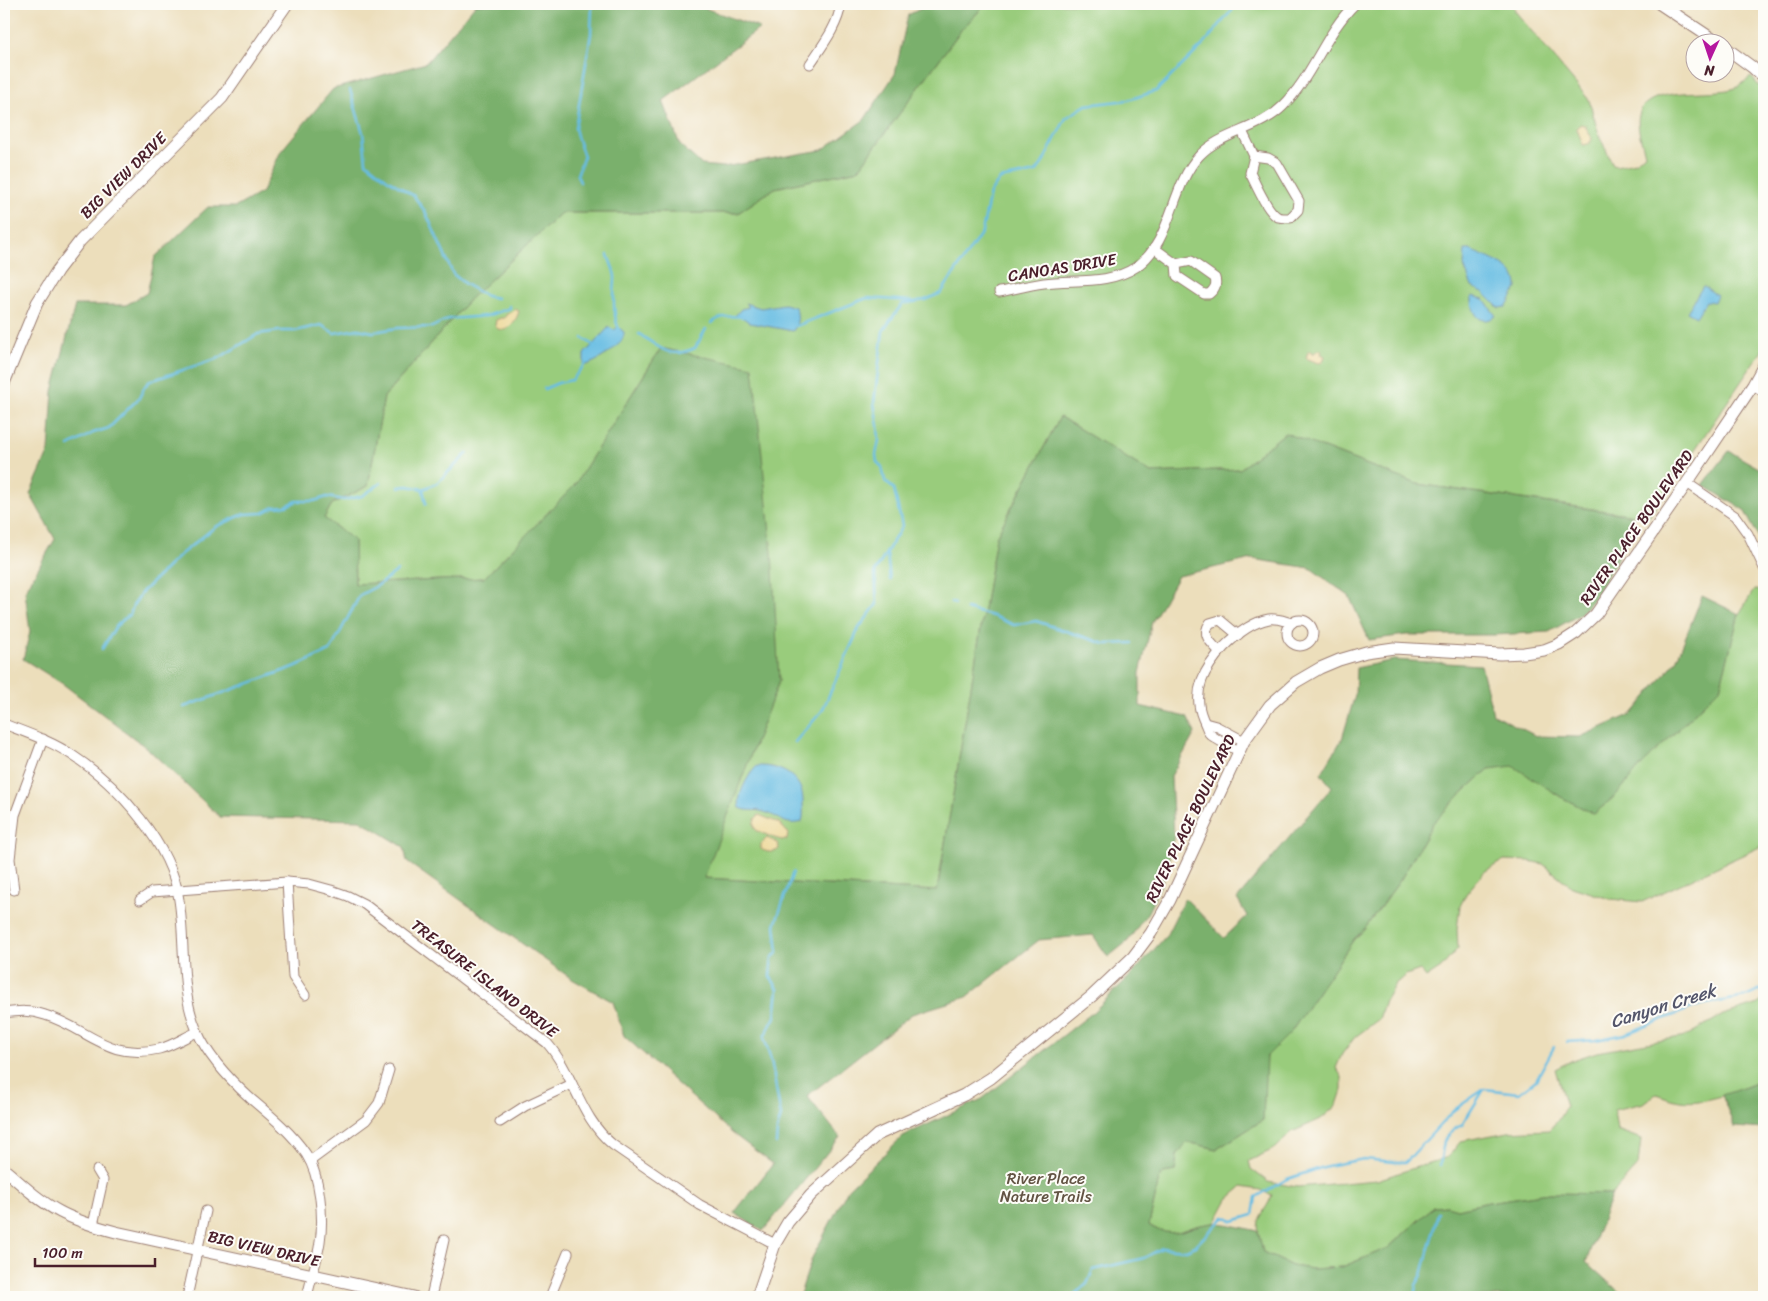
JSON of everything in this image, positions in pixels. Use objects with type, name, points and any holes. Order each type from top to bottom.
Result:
[{"type":"street","name":"BIG VIEW DRIVE","points":[[4,383],[37,303],[56,271],[80,241],[222,98],[287,4]]},
{"type":"street","points":[[810,64],[833,28],[841,4]]},
{"type":"street","name":"CANOAS DRIVE","points":[[999,292],[1043,283],[1107,278],[1136,267],[1154,248],[1160,238],[1179,191],[1192,166],[1208,147],[1268,118],[1284,105],[1294,94],[1335,27],[1355,4]]},
{"type":"street","points":[[1660,4],[1702,32]]},
{"type":"street","points":[[1736,55],[1764,78]]},
{"type":"street","points":[[1242,132],[1254,156],[1250,173],[1260,192],[1273,213],[1280,218],[1290,218],[1298,210],[1299,201],[1277,163],[1268,158],[1254,156]]},
{"type":"street","points":[[1154,248],[1176,264],[1191,261],[1215,278],[1215,289],[1209,294],[1204,294],[1177,276],[1176,264]]},
{"type":"street","name":"RIVER PLACE BOULEVARD","points":[[757,1297],[775,1244],[788,1222],[810,1194],[877,1135],[964,1095],[984,1082],[1092,996],[1119,972],[1151,933],[1170,900],[1241,746],[1270,705],[1296,682],[1339,660],[1366,652],[1394,648],[1524,654],[1544,650],[1576,633],[1596,614],[1687,483],[1753,385],[1764,365]]},
{"type":"street","points":[[1753,385],[1764,392]]},
{"type":"street","points":[[1687,483],[1734,516],[1748,534],[1764,568]]},
{"type":"street","points":[[1241,746],[1210,734],[1200,712],[1198,702],[1200,683],[1204,672],[1238,634],[1259,622],[1279,619],[1292,623]]},
{"type":"street","points":[[1220,652],[1207,639],[1206,627],[1210,622],[1220,620],[1238,634]]},
{"type":"street","points":[[4,724],[43,740],[72,755],[95,772],[125,801],[151,832],[167,859],[178,890],[185,985],[189,1008],[197,1032],[210,1055],[230,1080],[286,1130],[306,1153],[318,1185],[321,1226],[320,1242],[307,1297]]},
{"type":"street","points":[[14,890],[10,860],[15,815],[43,740]]},
{"type":"street","points":[[287,882],[293,978],[305,995]]},
{"type":"street","name":"TREASURE ISLAND DRIVE","points":[[140,900],[152,892],[287,882],[310,884],[348,896],[364,904],[548,1043],[556,1053],[589,1118],[604,1138],[612,1145],[700,1205],[775,1244]]},
{"type":"street","points":[[4,1013],[24,1010],[44,1014],[61,1021],[106,1046],[140,1052],[160,1049],[197,1032]]},
{"type":"street","points":[[310,1161],[366,1120],[379,1103],[389,1070]]},
{"type":"street","points":[[500,1122],[524,1106],[572,1084]]},
{"type":"street","name":"BIG VIEW DRIVE","points":[[4,1169],[32,1194],[53,1208],[93,1226],[414,1297]]},
{"type":"street","points":[[93,1226],[103,1180],[97,1170]]},
{"type":"street","points":[[187,1297],[206,1211]]},
{"type":"street","points":[[431,1297],[444,1240]]},
{"type":"street","points":[[550,1297],[568,1253]]},
{"type":"green space","points":[[476,4],[693,4],[760,28],[663,101],[680,145],[702,165],[723,167],[822,150],[864,120],[895,74],[908,15],[930,4],[986,4],[961,30],[858,170],[775,188],[738,213],[561,213],[470,299],[384,397],[368,486],[332,504],[324,518],[354,540],[355,584],[484,578],[574,486],[661,348],[753,367],[772,553],[779,681],[704,878],[937,891],[996,537],[1060,417],[1151,473],[1240,469],[1285,433],[1417,484],[1632,515],[1631,535],[1594,598],[1579,615],[1549,632],[1494,635],[1406,635],[1369,640],[1349,596],[1310,568],[1252,559],[1178,576],[1152,622],[1140,673],[1140,706],[1187,717],[1195,733],[1171,776],[1174,836],[1165,876],[1148,912],[1128,941],[1108,957],[1093,935],[1039,940],[967,997],[912,1014],[807,1096],[840,1137],[763,1231],[734,1213],[773,1164],[732,1133],[624,1036],[613,1002],[572,979],[407,862],[404,847],[360,820],[220,817],[148,749],[63,684],[23,659],[30,632],[25,591],[55,539],[30,494],[49,451],[53,391],[75,305],[126,305],[147,293],[155,257],[208,207],[236,207],[262,192],[281,151],[333,89],[426,63]]},
{"type":"green space","points":[[986,4],[1514,4],[1515,11],[1589,100],[1599,135],[1613,165],[1616,166],[1635,162],[1645,154],[1638,124],[1639,115],[1644,105],[1654,99],[1667,95],[1727,90],[1738,87],[1751,77],[1764,91],[1764,348],[1649,517],[1417,484],[1285,433],[1240,469],[1151,473],[1060,417],[996,537],[937,891],[703,878],[779,681],[661,348],[574,486],[484,578],[355,584],[354,540],[324,518],[332,504],[368,486],[384,397],[470,299],[561,213],[738,213],[775,188],[858,170],[961,30]]},
{"type":"green space","points":[[1729,451],[1764,471],[1764,547],[1744,510],[1703,485]]},
{"type":"green space","points":[[1754,590],[1764,591],[1764,845],[1642,902],[1610,899],[1572,887],[1543,864],[1529,861],[1504,860],[1484,872],[1466,894],[1460,906],[1457,929],[1458,948],[1441,968],[1426,978],[1420,970],[1406,975],[1395,984],[1385,1001],[1379,1019],[1355,1037],[1342,1054],[1336,1068],[1342,1077],[1342,1090],[1337,1105],[1321,1119],[1292,1132],[1276,1148],[1249,1161],[1251,1169],[1268,1182],[1297,1187],[1377,1180],[1448,1157],[1461,1141],[1508,1132],[1549,1130],[1566,1107],[1555,1069],[1573,1060],[1597,1052],[1686,1036],[1723,1015],[1758,1004],[1764,999],[1764,1079],[1709,1099],[1686,1102],[1656,1094],[1644,1103],[1614,1110],[1617,1130],[1641,1139],[1638,1165],[1612,1194],[1549,1193],[1457,1209],[1447,1206],[1433,1207],[1388,1248],[1342,1267],[1313,1269],[1292,1266],[1263,1252],[1258,1225],[1272,1195],[1261,1190],[1242,1187],[1228,1199],[1215,1223],[1196,1226],[1177,1233],[1161,1232],[1149,1225],[1159,1179],[1163,1173],[1175,1171],[1177,1155],[1187,1142],[1217,1149],[1263,1120],[1265,1057],[1291,1032],[1354,939],[1363,931],[1401,879],[1433,823],[1489,769],[1513,765],[1561,797],[1594,814],[1615,796],[1642,765],[1720,688],[1739,614]]},
{"type":"green space","name":"River Place Nature Trails","points":[[1702,596],[1739,614],[1720,688],[1642,765],[1615,796],[1594,814],[1561,797],[1513,766],[1489,769],[1461,794],[1433,823],[1401,879],[1363,931],[1354,939],[1291,1032],[1266,1057],[1263,1120],[1217,1149],[1187,1142],[1177,1155],[1175,1171],[1163,1173],[1159,1179],[1149,1225],[1167,1232],[1182,1231],[1216,1223],[1258,1231],[1263,1252],[1292,1266],[1313,1269],[1342,1267],[1388,1248],[1433,1207],[1447,1206],[1457,1209],[1549,1193],[1612,1194],[1586,1262],[1625,1297],[799,1297],[812,1258],[848,1189],[903,1136],[982,1099],[1092,1013],[1135,971],[1166,936],[1185,898],[1224,938],[1247,916],[1237,899],[1332,787],[1321,774],[1342,739],[1355,695],[1356,668],[1394,660],[1481,665],[1493,714],[1536,736],[1580,737],[1632,714],[1676,661]]},
{"type":"green space","points":[[1764,1079],[1764,1129],[1734,1127],[1722,1095]]},
{"type":"sand","points":[[1581,124],[1585,126],[1592,139],[1589,144],[1583,145],[1577,129]]},
{"type":"sand","points":[[515,309],[519,311],[517,317],[506,330],[498,329],[495,326],[496,320],[505,318],[506,315]]},
{"type":"sand","points":[[1318,350],[1322,350],[1321,354],[1325,356],[1323,362],[1318,363],[1306,358],[1308,352],[1312,351],[1313,354]]},
{"type":"sand","points":[[759,815],[779,823],[788,833],[787,840],[757,831],[754,823],[755,818]]},
{"type":"sand","points":[[767,838],[778,843],[779,849],[770,852],[761,849],[761,844]]},
{"type":"water","points":[[1465,250],[1470,250],[1500,264],[1513,274],[1517,288],[1506,307],[1499,308],[1483,292],[1472,287],[1464,266]]},
{"type":"water","points":[[1703,286],[1717,295],[1714,302],[1706,301],[1696,317],[1687,312]]},
{"type":"water","points":[[1472,296],[1484,299],[1496,316],[1485,320],[1477,316],[1473,307]]},
{"type":"water","points":[[745,303],[761,308],[784,304],[795,307],[797,322],[795,328],[793,331],[750,323],[742,317],[735,316],[741,309],[749,307]]},
{"type":"water","points":[[609,327],[614,330],[618,327],[624,332],[620,342],[602,357],[584,366],[584,354]]},
{"type":"water","points":[[757,766],[782,770],[795,780],[802,794],[802,822],[790,823],[764,812],[740,808],[741,792]]},
{"type":"waterway","points":[[4,9],[6,4]]},
{"type":"waterway","points":[[580,182],[577,175],[584,156],[575,128],[591,34],[592,4]]},
{"type":"waterway","points":[[795,742],[822,711],[859,628],[877,604],[875,572],[902,526],[894,489],[885,481],[882,467],[877,462],[876,455],[879,440],[874,403],[883,331],[902,304],[925,300],[941,293],[982,232],[990,193],[1000,179],[1036,172],[1066,118],[1086,105],[1128,100],[1156,91],[1202,46],[1237,4]]},
{"type":"waterway","points":[[350,90],[363,133],[366,162],[387,179],[414,196],[426,213],[453,274],[465,284],[486,296],[497,298]]},
{"type":"waterway","points":[[608,255],[615,275],[614,310],[619,329]]},
{"type":"waterway","points":[[793,325],[796,326],[867,298],[912,301]]},
{"type":"waterway","points":[[69,446],[93,433],[109,428],[139,398],[150,381],[219,358],[258,334],[295,331],[321,325],[334,333],[358,329],[373,332],[397,328],[432,327],[448,319],[487,316],[510,308],[509,306]]},
{"type":"waterway","points":[[712,323],[723,317],[743,317]]},
{"type":"waterway","points":[[639,334],[666,351],[678,353],[695,348],[706,329]]},
{"type":"waterway","points":[[583,338],[596,347]]},
{"type":"waterway","points":[[544,389],[572,380],[585,364]]},
{"type":"waterway","points":[[399,487],[408,486],[423,489],[437,483],[468,453]]},
{"type":"waterway","points":[[102,649],[116,626],[130,614],[142,592],[181,554],[215,527],[244,514],[263,513],[274,507],[286,506],[297,501],[314,501],[327,497],[344,500],[362,496],[381,483]]},
{"type":"waterway","points":[[423,489],[426,504]]},
{"type":"waterway","points":[[887,554],[890,580]]},
{"type":"waterway","points":[[184,707],[294,667],[330,651],[360,595],[377,586],[397,571]]},
{"type":"waterway","points":[[951,602],[955,604]]},
{"type":"waterway","points":[[966,609],[993,616],[1014,625],[1036,621],[1105,644],[1132,643]]},
{"type":"waterway","points":[[776,1144],[781,1116],[771,1060],[764,1037],[775,1017],[778,989],[770,976],[772,958],[778,952],[775,925],[793,872]]},
{"type":"waterway","name":"Canyon Creek","points":[[1567,1042],[1596,1040],[1625,1034],[1700,1005],[1746,997],[1764,988]]},
{"type":"waterway","name":"Canyon Creek","points":[[1071,1297],[1087,1284],[1093,1270],[1144,1258],[1162,1248],[1186,1250],[1195,1246],[1224,1217],[1233,1221],[1253,1215],[1256,1197],[1287,1179],[1327,1166],[1364,1159],[1406,1162],[1454,1110],[1484,1089],[1519,1093],[1536,1080],[1554,1047]]},
{"type":"waterway","points":[[1440,1165],[1444,1141],[1454,1129],[1462,1125],[1483,1091]]},
{"type":"waterway","points":[[1414,1297],[1416,1285],[1422,1275],[1438,1213]]}]
